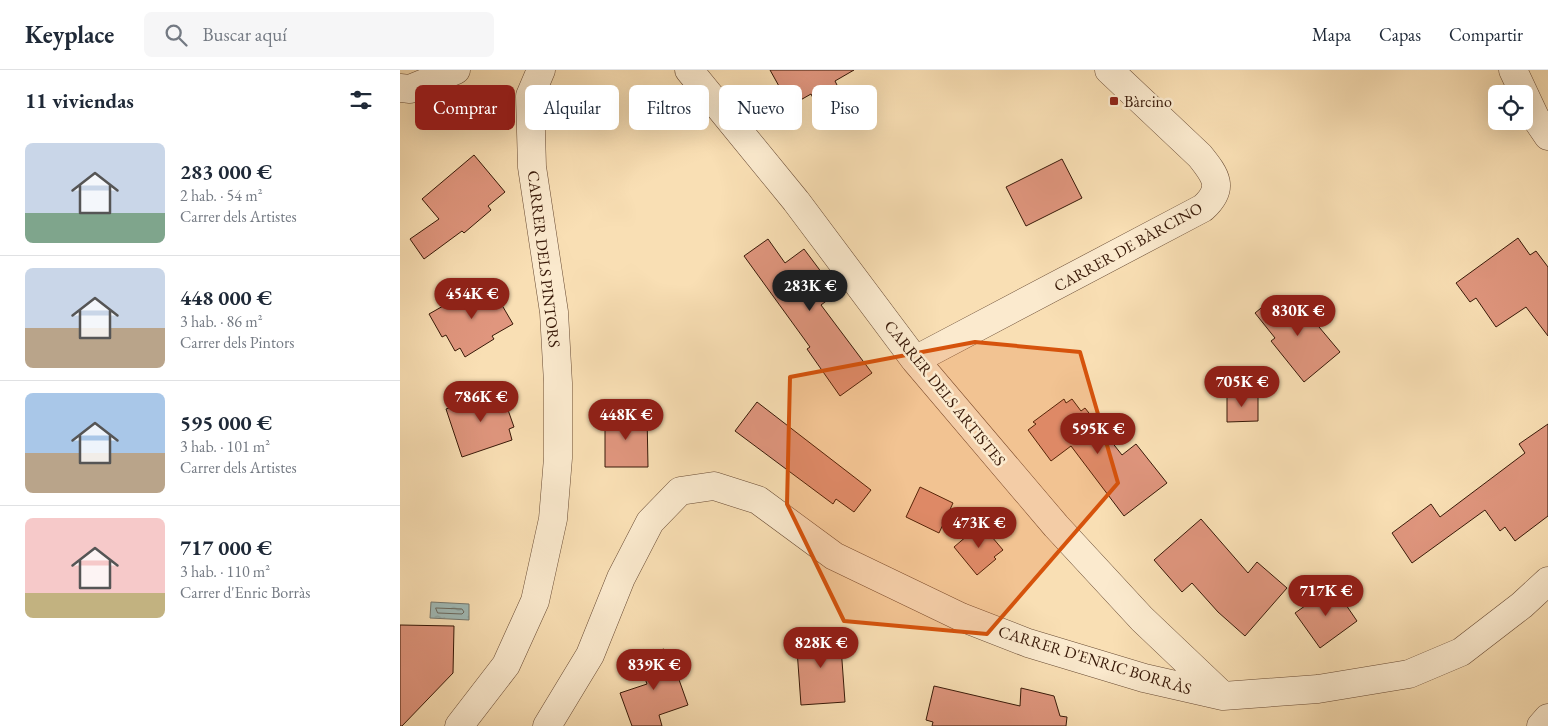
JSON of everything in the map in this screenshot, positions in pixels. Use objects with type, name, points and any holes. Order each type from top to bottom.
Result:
[{"type":"street","points":[[400,88],[410,89],[456,70]]},
{"type":"street","name":"CARRER DELS PINTORS","points":[[458,726],[506,665],[536,601],[553,519],[558,458],[557,365],[554,312],[532,167],[530,96],[541,70]]},
{"type":"street","name":"CARRER DELS ARTISTES","points":[[689,70],[796,201],[915,360],[1056,526],[1142,619],[1223,696]]},
{"type":"street","name":"CARRER DE BÀRCINO","points":[[915,360],[1203,208],[1213,199],[1217,185],[1212,170],[1200,156],[1109,70]]},
{"type":"street","points":[[1513,70],[1535,116],[1548,136]]},
{"type":"street","name":"CARRER D'ENRIC BORRÀS","points":[[547,726],[590,656],[621,578],[650,522],[680,491],[714,486],[758,500],[834,556],[960,617],[1055,651],[1144,678],[1223,696],[1318,689],[1409,674],[1460,652],[1522,605],[1548,580]]},
{"type":"street","points":[[1541,726],[1548,718]]},
{"type":"highlighted area","points":[[975,342],[1080,352],[1118,483],[987,634],[844,621],[787,504],[790,377]]},
{"type":"water","points":[[431,602],[469,604],[469,620],[430,618]]},
{"type":"building","points":[[770,70],[854,70],[835,81],[837,85],[812,85],[812,96],[811,94],[802,99],[802,85],[778,85]]},
{"type":"building","points":[[474,155],[505,192],[488,206],[491,210],[464,233],[462,231],[424,259],[410,239],[439,219],[422,199]]},
{"type":"building","points":[[1062,159],[1082,198],[1026,226],[1006,187]]},
{"type":"building","points":[[1518,238],[1530,255],[1536,251],[1548,267],[1548,336],[1526,307],[1496,327],[1476,298],[1470,302],[1456,283]]},
{"type":"building","points":[[768,239],[785,263],[804,249],[837,293],[821,305],[872,373],[840,396],[807,349],[810,347],[744,256]]},
{"type":"building","points":[[489,283],[513,324],[492,336],[494,339],[465,357],[460,348],[455,351],[446,335],[442,337],[429,314],[466,293],[467,296]]},
{"type":"building","points":[[1293,296],[1340,352],[1304,382],[1271,341],[1275,338],[1255,313],[1272,299],[1279,307]]},
{"type":"building","points":[[501,390],[514,427],[509,429],[512,440],[462,457],[446,409]]},
{"type":"building","points":[[1227,394],[1258,394],[1258,421],[1227,422]]},
{"type":"building","points":[[1064,399],[1066,403],[1072,399],[1081,411],[1085,408],[1122,455],[1136,444],[1167,483],[1124,516],[1071,446],[1051,461],[1028,430],[1036,424],[1033,422]]},
{"type":"building","points":[[757,402],[871,490],[854,512],[836,499],[833,504],[735,431]]},
{"type":"building","points":[[647,414],[648,467],[605,467],[605,415]]},
{"type":"building","points":[[1548,424],[1548,516],[1515,541],[1505,527],[1500,531],[1485,510],[1412,563],[1392,533],[1431,504],[1440,517],[1525,453],[1519,444]]},
{"type":"building","points":[[920,487],[953,503],[939,533],[906,517]]},
{"type":"building","points":[[1201,519],[1248,573],[1257,562],[1287,588],[1245,636],[1218,612],[1192,583],[1182,592],[1154,560]]},
{"type":"building","points":[[981,524],[1003,550],[994,557],[996,559],[977,575],[954,547]]},
{"type":"building","points":[[1333,586],[1357,621],[1320,648],[1295,613]]},
{"type":"building","points":[[400,625],[454,626],[453,673],[402,726],[400,726]]},
{"type":"building","points":[[840,633],[845,702],[801,705],[796,636]]},
{"type":"building","points":[[664,649],[667,658],[672,660],[688,705],[659,715],[662,726],[632,726],[620,693],[647,684],[637,657]]},
{"type":"building","points":[[934,686],[1020,706],[1021,688],[1054,696],[1060,716],[1067,717],[1066,726],[932,726],[933,722],[926,720]]},
{"type":"place","name":"Bàrcino","points":[[1114,101]]}]
